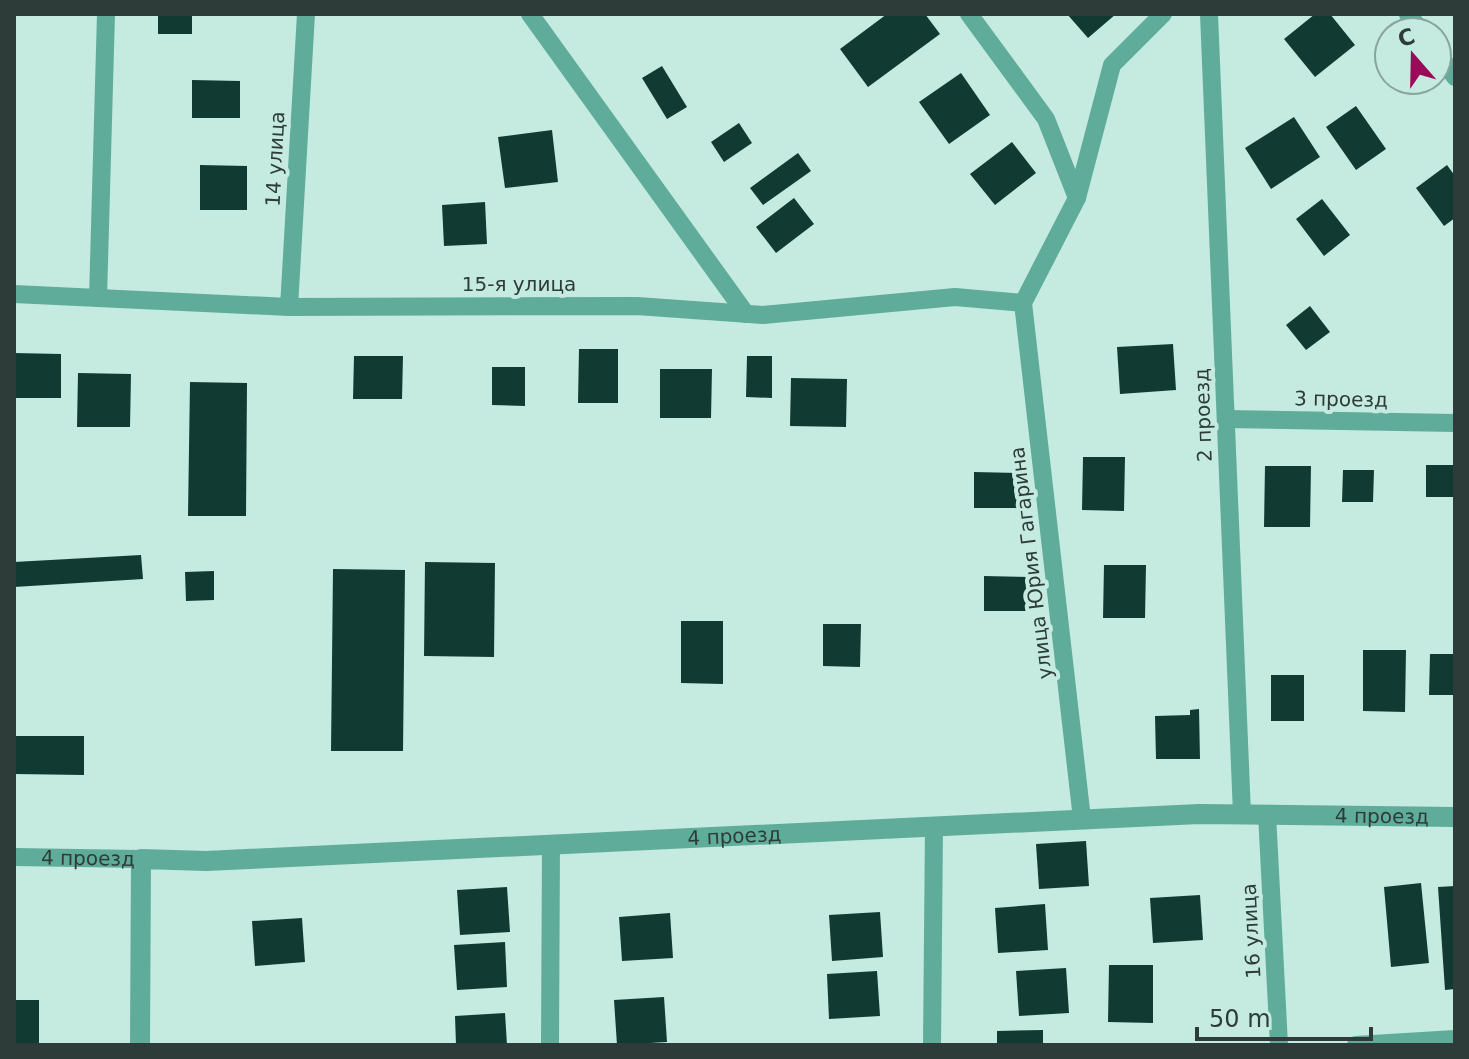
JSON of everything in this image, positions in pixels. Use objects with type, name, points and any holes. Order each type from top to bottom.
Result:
[{"type":"street","points":[[98,298],[106,14]]},
{"type":"street","name":"14 улица","points":[[289,307],[306,14]]},
{"type":"street","points":[[530,14],[746,314]]},
{"type":"street","points":[[969,14],[1046,119],[1077,198]]},
{"type":"street","points":[[1023,303],[1077,198],[1112,65],[1163,14]]},
{"type":"street","name":"2 проезд","points":[[1209,14],[1242,814]]},
{"type":"street","name":"15-я улица","points":[[14,294],[289,307],[637,306],[763,315],[955,297],[1023,303]]},
{"type":"street","name":"улица Юрия Гагарина","points":[[1023,303],[1082,819]]},
{"type":"street","name":"3 проезд","points":[[1226,419],[1455,423]]},
{"type":"street","name":"4 проезд","points":[[14,857],[206,861],[1082,819],[1242,814],[1455,817]]},
{"type":"street","name":"16 улица","points":[[1267,814],[1279,1045]]},
{"type":"street","points":[[932,1045],[934,826]]},
{"type":"street","points":[[550,1045],[551,844]]},
{"type":"street","points":[[140,1045],[141,859]]},
{"type":"street","points":[[1356,1045],[1455,1039]]},
{"type":"building","points":[[158,14],[192,14],[192,34],[158,34]]},
{"type":"building","points":[[887,14],[925,14],[940,34],[868,87],[840,49]]},
{"type":"building","points":[[1067,14],[1116,14],[1088,38]]},
{"type":"building","points":[[1315,14],[1330,14],[1355,45],[1315,77],[1284,39]]},
{"type":"building","points":[[662,66],[687,107],[667,119],[642,78]]},
{"type":"building","points":[[961,73],[990,115],[949,144],[919,102]]},
{"type":"building","points":[[192,80],[240,81],[240,118],[192,118]]},
{"type":"building","points":[[1356,106],[1386,149],[1356,170],[1326,127]]},
{"type":"building","points":[[1294,117],[1320,157],[1271,189],[1245,148]]},
{"type":"building","points":[[739,123],[752,143],[724,162],[711,142]]},
{"type":"building","points":[[552,130],[558,182],[505,188],[498,137]]},
{"type":"building","points":[[1012,142],[1036,173],[995,205],[970,174]]},
{"type":"building","points":[[798,153],[811,171],[763,205],[750,188]]},
{"type":"building","points":[[200,165],[247,166],[247,210],[200,210]]},
{"type":"building","points":[[1447,165],[1455,176],[1455,218],[1444,226],[1416,188]]},
{"type":"building","points":[[794,198],[814,224],[776,253],[756,227]]},
{"type":"building","points":[[1322,199],[1350,235],[1324,256],[1296,219]]},
{"type":"building","points":[[485,202],[487,244],[444,246],[442,205]]},
{"type":"building","points":[[1310,306],[1330,332],[1306,350],[1286,325]]},
{"type":"building","points":[[1173,344],[1176,390],[1120,394],[1117,347]]},
{"type":"building","points":[[579,349],[618,349],[618,403],[578,403]]},
{"type":"building","points":[[14,353],[61,354],[61,398],[14,398]]},
{"type":"building","points":[[354,356],[403,356],[402,399],[353,399]]},
{"type":"building","points":[[747,356],[772,356],[772,398],[746,397]]},
{"type":"building","points":[[492,367],[525,367],[525,406],[492,405]]},
{"type":"building","points":[[660,369],[712,369],[711,418],[660,418]]},
{"type":"building","points":[[78,373],[131,374],[130,427],[77,427]]},
{"type":"building","points":[[791,378],[847,379],[846,427],[790,426]]},
{"type":"building","points":[[190,382],[247,383],[246,516],[188,516]]},
{"type":"building","points":[[1083,457],[1125,457],[1124,511],[1082,510]]},
{"type":"building","points":[[1426,465],[1455,465],[1455,497],[1426,497]]},
{"type":"building","points":[[1265,466],[1311,466],[1310,527],[1264,527]]},
{"type":"building","points":[[1343,470],[1374,470],[1373,502],[1342,502]]},
{"type":"building","points":[[974,472],[1023,473],[1023,508],[974,508]]},
{"type":"building","points":[[141,555],[143,579],[14,587],[14,562]]},
{"type":"building","points":[[425,562],[495,563],[494,657],[424,656]]},
{"type":"building","points":[[1104,565],[1146,565],[1145,618],[1103,618]]},
{"type":"building","points":[[333,569],[405,570],[403,751],[331,751]]},
{"type":"building","points":[[214,571],[214,600],[186,601],[185,572]]},
{"type":"building","points":[[984,576],[1032,577],[1032,611],[984,611]]},
{"type":"building","points":[[681,621],[723,621],[723,684],[681,683]]},
{"type":"building","points":[[823,624],[861,624],[860,667],[823,666]]},
{"type":"building","points":[[1363,650],[1406,650],[1405,712],[1363,711]]},
{"type":"building","points":[[1430,654],[1455,654],[1455,695],[1429,695]]},
{"type":"building","points":[[1271,675],[1304,675],[1304,721],[1271,721]]},
{"type":"building","points":[[1199,709],[1200,759],[1156,759],[1155,716],[1190,715],[1190,710]]},
{"type":"building","points":[[14,736],[84,736],[84,775],[14,774]]},
{"type":"building","points":[[1086,841],[1089,886],[1039,889],[1036,844]]},
{"type":"building","points":[[1421,883],[1429,963],[1391,967],[1384,887]]},
{"type":"building","points":[[1455,886],[1455,989],[1445,990],[1438,887]]},
{"type":"building","points":[[507,887],[510,932],[460,935],[457,890]]},
{"type":"building","points":[[1200,895],[1203,940],[1153,943],[1150,898]]},
{"type":"building","points":[[1045,904],[1048,950],[998,953],[995,908]]},
{"type":"building","points":[[880,912],[883,957],[832,961],[829,915]]},
{"type":"building","points":[[670,913],[673,958],[622,961],[619,917]]},
{"type":"building","points":[[302,918],[305,962],[255,966],[252,921]]},
{"type":"building","points":[[505,942],[507,987],[457,990],[454,945]]},
{"type":"building","points":[[1109,965],[1153,965],[1153,1023],[1108,1022]]},
{"type":"building","points":[[1066,968],[1069,1013],[1019,1016],[1016,971]]},
{"type":"building","points":[[877,971],[880,1016],[829,1019],[827,974]]},
{"type":"building","points":[[664,997],[667,1042],[617,1045],[614,1000]]},
{"type":"building","points":[[14,1000],[39,1000],[39,1045],[14,1045]]},
{"type":"building","points":[[505,1013],[507,1045],[456,1045],[455,1016]]},
{"type":"building","points":[[1043,1030],[1043,1045],[997,1045],[997,1031]]}]
